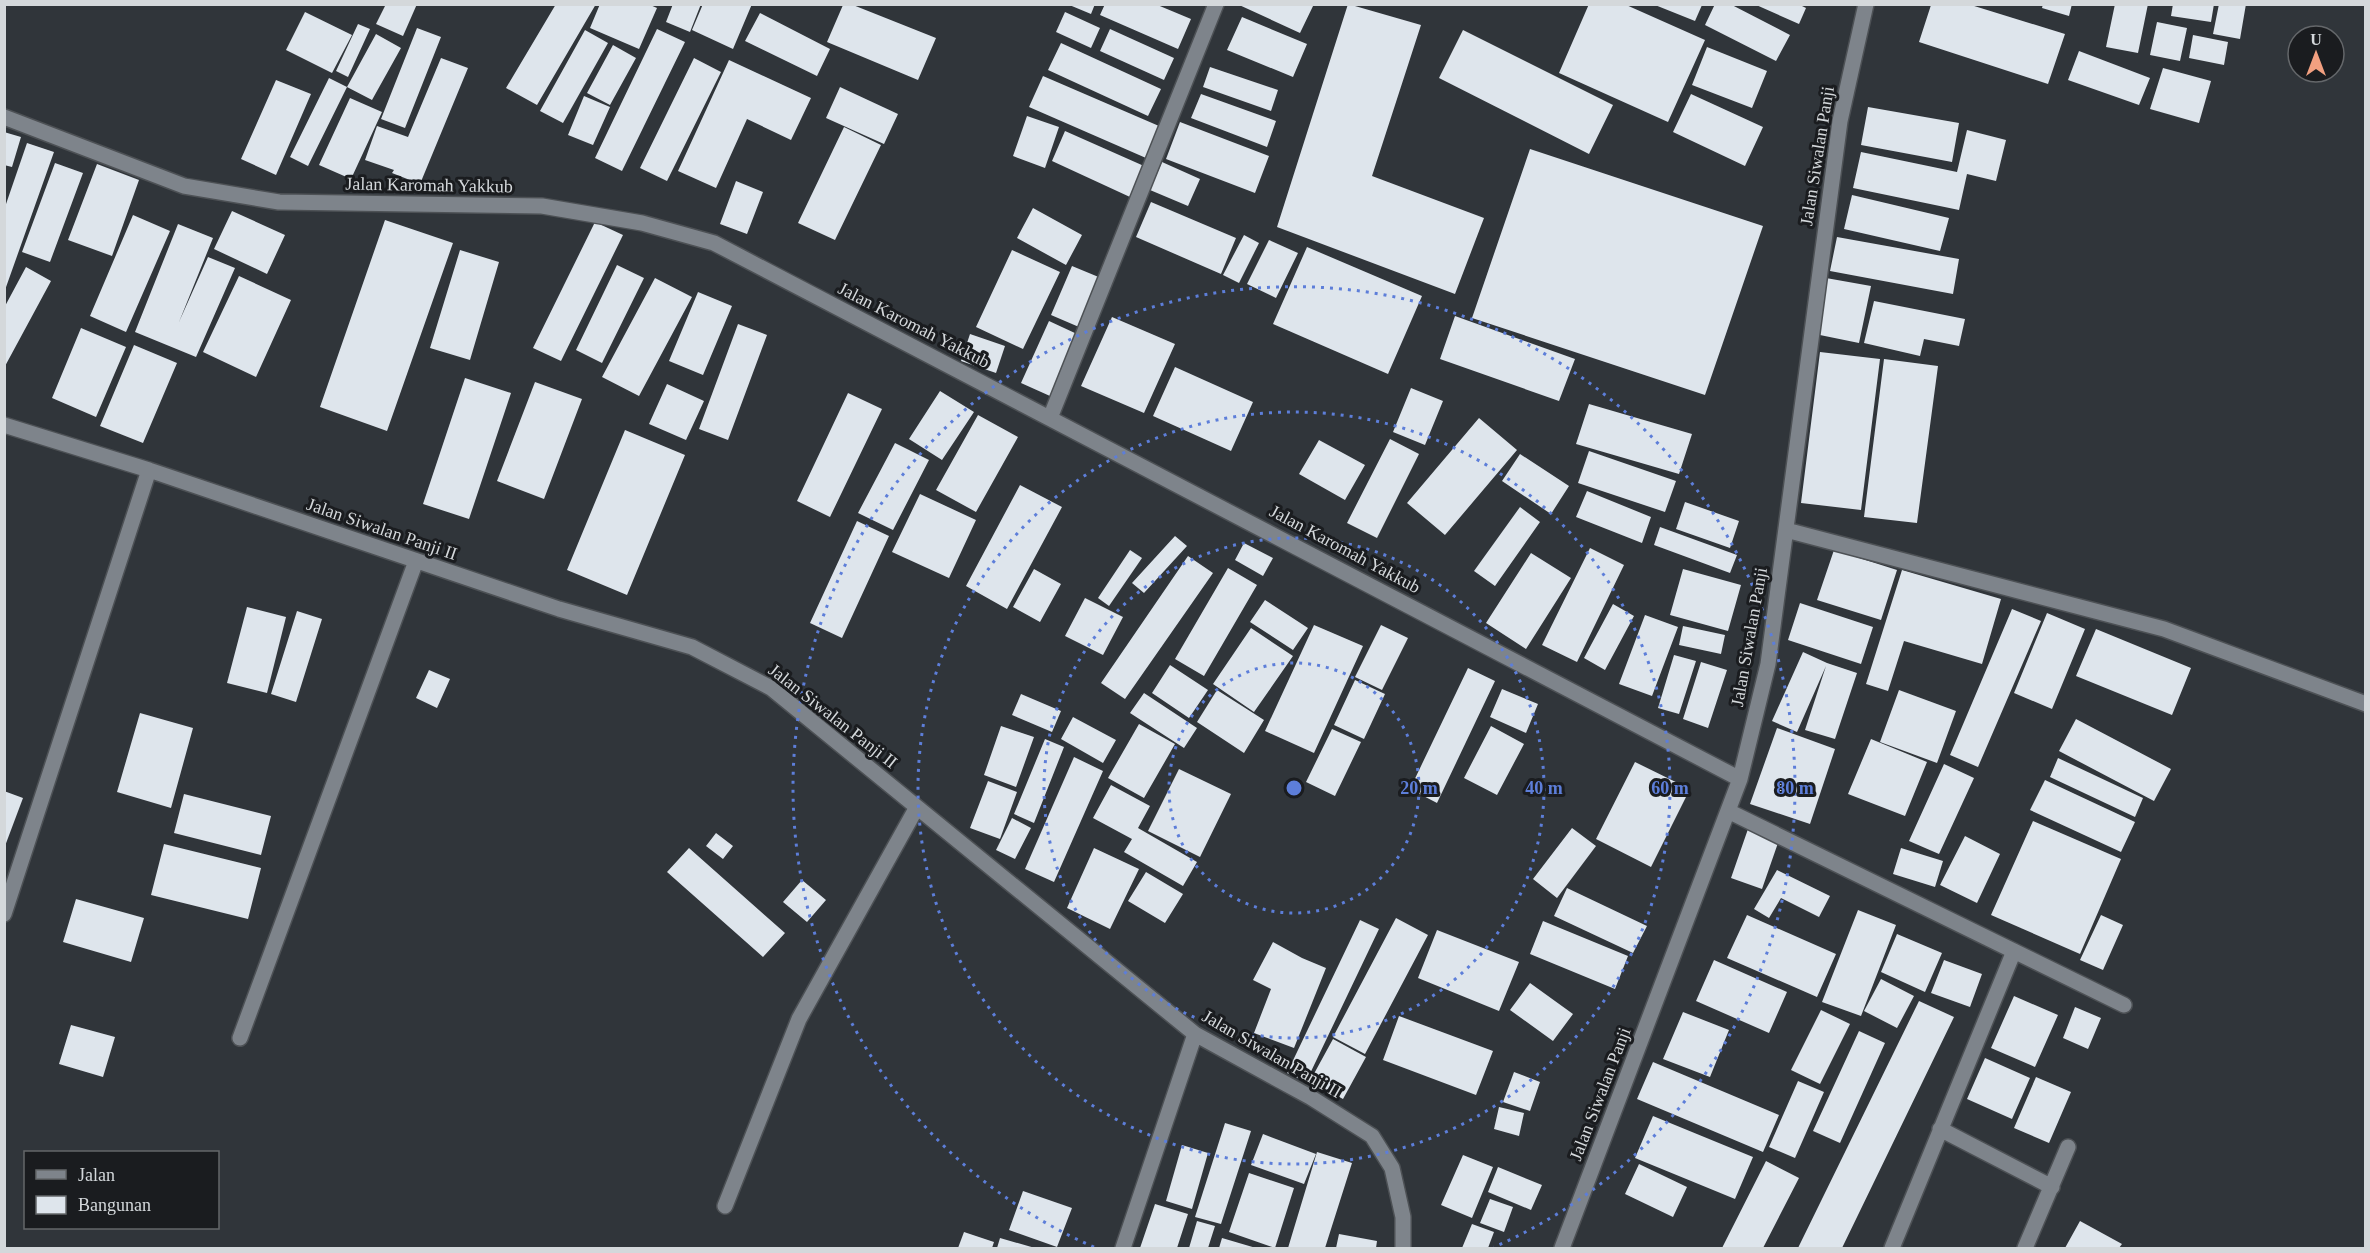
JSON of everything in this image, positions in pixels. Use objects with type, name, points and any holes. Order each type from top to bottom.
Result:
[{"type":"street","points":[[1050,418],[1216,4]]},
{"type":"street","name":"Jalan Siwalan Panji","points":[[1562,1248],[1740,779],[1768,664],[1840,121],[1866,4]]},
{"type":"street","name":"Jalan Karomah Yakkub","points":[[4,117],[184,186],[279,202],[542,206],[642,223],[714,243],[1740,779]]},
{"type":"street","name":"Jalan Siwalan Panji II","points":[[4,425],[149,470],[559,609],[692,647],[771,688],[1195,1034],[1310,1097],[1372,1136],[1392,1168],[1403,1217],[1404,1248]]},
{"type":"street","points":[[4,914],[149,470]]},
{"type":"street","points":[[1786,530],[2164,629],[2366,704]]},
{"type":"street","points":[[240,1038],[416,561]]},
{"type":"street","points":[[725,1206],[799,1018],[917,807]]},
{"type":"street","points":[[1728,811],[2124,1005]]},
{"type":"street","points":[[1892,1248],[2014,951]]},
{"type":"street","points":[[1123,1248],[1195,1034]]},
{"type":"street","points":[[1940,1129],[2052,1187]]},
{"type":"street","points":[[2025,1248],[2068,1147]]},
{"type":"building","points":[[386,4],[417,4],[403,36],[376,24]]},
{"type":"building","points":[[556,4],[596,4],[537,105],[506,88]]},
{"type":"building","points":[[600,4],[648,4],[657,8],[639,49],[590,28]]},
{"type":"building","points":[[673,4],[701,4],[690,32],[666,22]]},
{"type":"building","points":[[703,4],[752,4],[733,49],[692,30]]},
{"type":"building","points":[[1067,4],[1095,4],[1091,14]]},
{"type":"building","points":[[1105,4],[1155,4],[1191,19],[1178,49],[1100,15]]},
{"type":"building","points":[[1237,4],[1314,4],[1300,33]]},
{"type":"building","points":[[1348,4],[1421,25],[1372,176],[1484,218],[1455,294],[1277,227]]},
{"type":"building","points":[[1589,4],[1624,4],[1705,40],[1668,122],[1559,73]]},
{"type":"building","points":[[1715,4],[1730,4],[1790,35],[1776,61],[1705,25]]},
{"type":"building","points":[[1754,4],[1798,4],[1806,8],[1799,24]]},
{"type":"building","points":[[2043,4],[2072,4],[2069,16],[2042,8]]},
{"type":"building","points":[[2115,4],[2148,4],[2138,53],[2106,47]]},
{"type":"building","points":[[2173,4],[2214,4],[2211,22],[2171,16]]},
{"type":"building","points":[[2219,4],[2246,4],[2240,39],[2213,34]]},
{"type":"building","points":[[843,5],[853,5],[936,38],[918,80],[827,42]]},
{"type":"building","points":[[1655,5],[1702,5],[1695,21]]},
{"type":"building","points":[[1931,5],[1971,5],[2065,34],[2048,84],[1919,42]]},
{"type":"building","points":[[305,12],[352,35],[332,73],[286,50]]},
{"type":"building","points":[[1065,12],[1100,28],[1091,48],[1056,32]]},
{"type":"building","points":[[760,13],[830,49],[817,76],[745,41]]},
{"type":"building","points":[[1242,17],[1307,44],[1293,77],[1227,50]]},
{"type":"building","points":[[2157,22],[2187,28],[2180,61],[2150,55]]},
{"type":"building","points":[[358,24],[370,29],[348,77],[336,71]]},
{"type":"building","points":[[417,28],[441,37],[405,128],[381,119]]},
{"type":"building","points":[[657,29],[685,42],[622,171],[595,158]]},
{"type":"building","points":[[1110,29],[1174,58],[1164,80],[1100,51]]},
{"type":"building","points":[[585,30],[608,43],[563,123],[540,111]]},
{"type":"building","points":[[1463,30],[1613,105],[1589,154],[1439,78]]},
{"type":"building","points":[[376,34],[401,48],[372,100],[347,87]]},
{"type":"building","points":[[2193,35],[2228,42],[2224,65],[2189,58]]},
{"type":"building","points":[[1061,43],[1161,89],[1148,116],[1048,70]]},
{"type":"building","points":[[613,45],[636,58],[610,105],[587,93]]},
{"type":"building","points":[[1707,47],[1767,71],[1752,108],[1692,85]]},
{"type":"building","points":[[2079,51],[2150,78],[2139,105],[2068,80]]},
{"type":"building","points":[[441,58],[468,68],[420,184],[392,173],[394,170],[365,160],[377,126],[408,137]]},
{"type":"building","points":[[694,58],[721,72],[667,181],[640,168]]},
{"type":"building","points":[[729,60],[811,98],[791,140],[747,119],[716,188],[678,171]]},
{"type":"building","points":[[1210,67],[1278,90],[1271,111],[1203,87]]},
{"type":"building","points":[[2163,68],[2211,81],[2199,123],[2150,109]]},
{"type":"building","points":[[1043,76],[1159,126],[1146,158],[1029,107]]},
{"type":"building","points":[[329,78],[347,87],[308,166],[290,157]]},
{"type":"building","points":[[276,80],[311,94],[276,175],[241,159]]},
{"type":"building","points":[[840,87],[898,114],[884,144],[826,118]]},
{"type":"building","points":[[1201,94],[1276,121],[1267,147],[1191,118]]},
{"type":"building","points":[[1691,94],[1763,127],[1745,166],[1673,132]]},
{"type":"building","points":[[584,96],[610,107],[593,145],[568,135]]},
{"type":"building","points":[[350,98],[382,112],[351,179],[319,165]]},
{"type":"building","points":[[1868,107],[1959,123],[1952,162],[1861,145]]},
{"type":"building","points":[[1027,116],[1059,127],[1045,168],[1013,156]]},
{"type":"building","points":[[1180,122],[1269,156],[1255,193],[1166,159]]},
{"type":"building","points":[[844,127],[881,145],[835,240],[798,223]]},
{"type":"building","points":[[1967,130],[2006,140],[1996,181],[1967,174],[1959,210],[1853,188],[1861,152],[1957,172]]},
{"type":"building","points":[[1065,131],[1144,166],[1130,197],[1052,161]]},
{"type":"building","points":[[4,132],[21,137],[12,167],[4,165]]},
{"type":"building","points":[[27,143],[54,152],[5,290],[5,207]]},
{"type":"building","points":[[1530,149],[1763,226],[1705,395],[1472,318]]},
{"type":"building","points":[[1162,162],[1200,179],[1188,206],[1150,190]]},
{"type":"building","points":[[55,163],[83,173],[50,262],[22,252]]},
{"type":"building","points":[[97,164],[139,180],[112,256],[68,240]]},
{"type":"building","points":[[736,181],[763,192],[747,234],[720,224]]},
{"type":"building","points":[[1852,195],[1949,218],[1940,251],[1844,229]]},
{"type":"building","points":[[1151,202],[1236,238],[1221,274],[1136,237]]},
{"type":"building","points":[[1033,208],[1082,235],[1066,265],[1017,238]]},
{"type":"building","points":[[232,211],[285,235],[267,274],[214,249]]},
{"type":"building","points":[[133,215],[170,231],[126,332],[90,316]]},
{"type":"building","points":[[385,220],[453,243],[387,431],[320,407]]},
{"type":"building","points":[[595,222],[623,235],[561,361],[533,348]]},
{"type":"building","points":[[178,224],[213,238],[179,322],[208,257],[235,268],[196,357],[135,332]]},
{"type":"building","points":[[1244,235],[1259,243],[1239,283],[1223,275]]},
{"type":"building","points":[[1837,237],[1959,259],[1953,294],[1830,271]]},
{"type":"building","points":[[1269,240],[1298,253],[1276,298],[1247,284]]},
{"type":"building","points":[[1307,247],[1422,296],[1388,374],[1273,324]]},
{"type":"building","points":[[460,250],[499,262],[470,360],[430,348]]},
{"type":"building","points":[[1012,250],[1060,272],[1023,349],[976,327]]},
{"type":"building","points":[[617,265],[644,278],[602,363],[576,350]]},
{"type":"building","points":[[1072,266],[1101,278],[1079,327],[1051,315]]},
{"type":"building","points":[[26,267],[51,281],[4,368],[4,308]]},
{"type":"building","points":[[239,276],[291,300],[256,377],[203,352]]},
{"type":"building","points":[[655,278],[692,297],[639,396],[602,377]]},
{"type":"building","points":[[1826,278],[1871,286],[1859,343],[1815,334]]},
{"type":"building","points":[[698,292],[732,306],[703,375],[669,361]]},
{"type":"building","points":[[1874,301],[1965,319],[1959,346],[1924,339],[1920,356],[1864,343]]},
{"type":"building","points":[[1455,316],[1575,359],[1559,401],[1440,359]]},
{"type":"building","points":[[1112,317],[1175,344],[1144,413],[1081,386]]},
{"type":"building","points":[[1049,321],[1077,334],[1050,396],[1021,383]]},
{"type":"building","points":[[738,324],[767,335],[728,440],[699,429]]},
{"type":"building","points":[[81,328],[126,347],[96,417],[52,398]]},
{"type":"building","points":[[970,334],[1005,346],[996,373],[961,361]]},
{"type":"building","points":[[134,345],[177,363],[143,443],[100,426]]},
{"type":"building","points":[[1820,352],[1880,359],[1861,510],[1801,503]]},
{"type":"building","points":[[1884,359],[1938,366],[1917,523],[1864,517]]},
{"type":"building","points":[[1175,367],[1253,402],[1231,451],[1153,416]]},
{"type":"building","points":[[465,378],[511,393],[469,519],[423,504]]},
{"type":"building","points":[[535,382],[582,399],[544,499],[497,481]]},
{"type":"building","points":[[667,384],[704,401],[686,440],[649,424]]},
{"type":"building","points":[[1411,388],[1443,401],[1425,445],[1393,432]]},
{"type":"building","points":[[940,391],[974,412],[942,460],[909,439]]},
{"type":"building","points":[[848,393],[882,409],[830,517],[797,501]]},
{"type":"building","points":[[1589,404],[1692,434],[1679,474],[1576,444]]},
{"type":"building","points":[[978,415],[1018,437],[976,512],[936,490]]},
{"type":"building","points":[[1479,418],[1517,450],[1445,535],[1407,503]]},
{"type":"building","points":[[625,430],[685,455],[627,595],[567,570]]},
{"type":"building","points":[[1390,439],[1419,454],[1377,538],[1347,523]]},
{"type":"building","points":[[1319,440],[1365,465],[1345,500],[1299,474]]},
{"type":"building","points":[[895,443],[929,460],[893,530],[858,513]]},
{"type":"building","points":[[1589,451],[1676,481],[1665,512],[1578,483]]},
{"type":"building","points":[[1520,454],[1569,486],[1551,514],[1502,481]]},
{"type":"building","points":[[1020,485],[1062,507],[1007,609],[966,586]]},
{"type":"building","points":[[1587,491],[1651,517],[1642,543],[1576,517]]},
{"type":"building","points":[[920,494],[976,520],[949,578],[892,552]]},
{"type":"building","points":[[1685,502],[1739,521],[1730,548],[1676,529]]},
{"type":"building","points":[[1520,507],[1540,522],[1495,586],[1474,571]]},
{"type":"building","points":[[857,521],[889,536],[842,638],[810,623]]},
{"type":"building","points":[[1660,527],[1737,555],[1730,573],[1654,545]]},
{"type":"building","points":[[1175,536],[1187,546],[1144,593],[1132,583]]},
{"type":"building","points":[[1244,543],[1273,558],[1263,576],[1235,560]]},
{"type":"building","points":[[1590,548],[1624,565],[1577,662],[1542,645]]},
{"type":"building","points":[[1130,550],[1142,558],[1109,606],[1098,598]]},
{"type":"building","points":[[1834,550],[1897,570],[1881,620],[1817,600]]},
{"type":"building","points":[[1531,553],[1571,578],[1526,649],[1486,623]]},
{"type":"building","points":[[1188,556],[1213,573],[1125,699],[1101,683]]},
{"type":"building","points":[[1228,568],[1257,585],[1204,676],[1175,659]]},
{"type":"building","points":[[1034,569],[1061,584],[1040,622],[1013,607]]},
{"type":"building","points":[[1683,569],[1741,585],[1728,631],[1670,615]]},
{"type":"building","points":[[1902,570],[2001,599],[1982,664],[1904,641],[1888,691],[1866,684]]},
{"type":"building","points":[[1085,598],[1123,617],[1103,655],[1065,636]]},
{"type":"building","points":[[1265,600],[1308,628],[1293,650],[1250,622]]},
{"type":"building","points":[[1800,603],[1873,627],[1861,664],[1788,640]]},
{"type":"building","points":[[1613,604],[1634,616],[1605,670],[1584,658]]},
{"type":"building","points":[[247,607],[286,617],[267,693],[227,683]]},
{"type":"building","points":[[2012,609],[2041,621],[1978,767],[1950,755]]},
{"type":"building","points":[[297,611],[322,619],[296,702],[271,694]]},
{"type":"building","points":[[2047,613],[2085,629],[2052,709],[2014,693]]},
{"type":"building","points":[[1645,615],[1678,627],[1652,696],[1619,684]]},
{"type":"building","points":[[1314,625],[1363,646],[1314,753],[1265,731]]},
{"type":"building","points":[[1381,625],[1408,638],[1382,690],[1355,677]]},
{"type":"building","points":[[1683,626],[1725,635],[1721,654],[1679,645]]},
{"type":"building","points":[[1251,628],[1293,656],[1254,712],[1213,684]]},
{"type":"building","points":[[2096,629],[2191,668],[2172,715],[2076,676]]},
{"type":"building","points":[[1803,652],[1857,673],[1835,739],[1805,730],[1826,666],[1797,732],[1772,721]]},
{"type":"building","points":[[1674,655],[1696,661],[1679,714],[1658,708]]},
{"type":"building","points":[[1701,662],[1727,670],[1708,728],[1683,719]]},
{"type":"building","points":[[1170,665],[1208,690],[1189,718],[1152,693]]},
{"type":"building","points":[[1468,668],[1495,681],[1437,803],[1410,789]]},
{"type":"building","points":[[429,670],[450,679],[437,708],[416,698]]},
{"type":"building","points":[[1355,680],[1385,694],[1364,739],[1334,725]]},
{"type":"building","points":[[1502,689],[1538,704],[1526,733],[1490,717]]},
{"type":"building","points":[[1217,690],[1264,720],[1244,753],[1197,722]]},
{"type":"building","points":[[1899,690],[1956,711],[1937,763],[1880,742]]},
{"type":"building","points":[[1144,693],[1197,728],[1184,748],[1130,713]]},
{"type":"building","points":[[1021,694],[1061,711],[1052,732],[1012,715]]},
{"type":"building","points":[[140,713],[193,728],[171,808],[117,792]]},
{"type":"building","points":[[1073,717],[1116,740],[1103,763],[1061,739]]},
{"type":"building","points":[[2076,719],[2171,769],[2154,801],[2059,751]]},
{"type":"building","points":[[1139,724],[1175,744],[1144,798],[1108,778]]},
{"type":"building","points":[[1001,726],[1034,737],[1016,787],[984,775]]},
{"type":"building","points":[[1491,726],[1524,744],[1497,795],[1464,778]]},
{"type":"building","points":[[1777,728],[1835,749],[1810,824],[1750,804]]},
{"type":"building","points":[[1332,729],[1361,742],[1335,796],[1306,782]]},
{"type":"building","points":[[1045,739],[1064,747],[1034,823],[1014,814]]},
{"type":"building","points":[[1871,739],[1927,762],[1905,816],[1848,794]]},
{"type":"building","points":[[1074,757],[1103,771],[1054,882],[1025,869]]},
{"type":"building","points":[[2058,758],[2143,798],[2135,817],[2050,777]]},
{"type":"building","points":[[1635,762],[1690,789],[1651,867],[1596,839]]},
{"type":"building","points":[[1944,764],[1974,778],[1939,854],[1909,841]]},
{"type":"building","points":[[1179,769],[1231,794],[1200,857],[1148,831]]},
{"type":"building","points":[[2045,780],[2135,822],[2121,852],[2030,810]]},
{"type":"building","points":[[988,781],[1017,792],[1000,839],[970,828]]},
{"type":"building","points":[[1111,785],[1150,806],[1138,828],[1197,862],[1183,886],[1124,852],[1132,839],[1093,818]]},
{"type":"building","points":[[4,791],[23,798],[5,846],[4,846]]},
{"type":"building","points":[[184,794],[271,816],[261,855],[174,833]]},
{"type":"building","points":[[1012,818],[1031,828],[1015,859],[996,850]]},
{"type":"building","points":[[2033,821],[2121,859],[2080,954],[1991,915]]},
{"type":"building","points":[[1572,828],[1596,846],[1557,898],[1533,879]]},
{"type":"building","points":[[1748,829],[1779,840],[1762,889],[1731,878]]},
{"type":"building","points":[[716,833],[733,846],[723,859],[706,846]]},
{"type":"building","points":[[1965,836],[2000,854],[1977,903],[1940,885]]},
{"type":"building","points":[[164,844],[261,868],[248,919],[151,895]]},
{"type":"building","points":[[689,848],[785,933],[763,957],[667,872]]},
{"type":"building","points":[[1094,848],[1139,869],[1110,929],[1067,908]]},
{"type":"building","points":[[1901,848],[1943,861],[1935,887],[1893,874]]},
{"type":"building","points":[[1777,870],[1830,896],[1819,917],[1781,898],[1769,918],[1754,909]]},
{"type":"building","points":[[1146,872],[1183,894],[1165,923],[1128,901]]},
{"type":"building","points":[[802,880],[826,900],[807,922],[783,902]]},
{"type":"building","points":[[1567,888],[1647,926],[1633,953],[1554,916]]},
{"type":"building","points":[[76,899],[144,918],[131,962],[63,942]]},
{"type":"building","points":[[1858,910],[1896,925],[1861,1016],[1822,1002]]},
{"type":"building","points":[[1747,915],[1836,954],[1817,997],[1727,958]]},
{"type":"building","points":[[2101,915],[2123,925],[2103,970],[2080,960]]},
{"type":"building","points":[[1396,918],[1428,935],[1365,1054],[1333,1037]]},
{"type":"building","points":[[1360,920],[1379,929],[1306,1082],[1287,1073]]},
{"type":"building","points":[[1543,921],[1628,956],[1615,989],[1530,954]]},
{"type":"building","points":[[1437,930],[1519,962],[1499,1011],[1418,978]]},
{"type":"building","points":[[1897,934],[1942,953],[1925,992],[1881,972]]},
{"type":"building","points":[[1273,942],[1326,968],[1294,1048],[1254,1033],[1271,989],[1253,980]]},
{"type":"building","points":[[1714,960],[1787,992],[1769,1033],[1696,1001]]},
{"type":"building","points":[[1944,960],[1982,974],[1970,1007],[1931,993]]},
{"type":"building","points":[[1881,979],[1914,996],[1897,1028],[1864,1011]]},
{"type":"building","points":[[1530,983],[1573,1014],[1553,1041],[1510,1010]]},
{"type":"building","points":[[2014,996],[2058,1015],[2035,1067],[1991,1048]]},
{"type":"building","points":[[1919,1001],[1954,1017],[1842,1248],[1798,1248]]},
{"type":"building","points":[[2075,1007],[2101,1018],[2088,1049],[2063,1038]]},
{"type":"building","points":[[1821,1010],[1850,1024],[1820,1084],[1791,1070]]},
{"type":"building","points":[[1683,1012],[1729,1030],[1710,1077],[1663,1059]]},
{"type":"building","points":[[1399,1016],[1493,1051],[1476,1095],[1383,1060]]},
{"type":"building","points":[[71,1025],[115,1037],[103,1077],[59,1064]]},
{"type":"building","points":[[1859,1031],[1885,1043],[1840,1143],[1813,1131]]},
{"type":"building","points":[[1333,1039],[1366,1057],[1343,1099],[1310,1081]]},
{"type":"building","points":[[1985,1058],[2030,1078],[2012,1119],[1967,1099]]},
{"type":"building","points":[[1653,1062],[1779,1115],[1763,1152],[1637,1099]]},
{"type":"building","points":[[1514,1072],[1540,1082],[1530,1111],[1503,1102]]},
{"type":"building","points":[[2036,1077],[2071,1092],[2049,1143],[2014,1128]]},
{"type":"building","points":[[1798,1081],[1824,1092],[1795,1158],[1769,1147]]},
{"type":"building","points":[[1499,1107],[1524,1113],[1519,1136],[1494,1129]]},
{"type":"building","points":[[1653,1116],[1753,1157],[1735,1199],[1635,1158]]},
{"type":"building","points":[[1225,1123],[1251,1131],[1221,1224],[1195,1217]]},
{"type":"building","points":[[1263,1134],[1316,1154],[1304,1184],[1251,1165]]},
{"type":"building","points":[[1182,1145],[1208,1153],[1192,1209],[1166,1201]]},
{"type":"building","points":[[1317,1152],[1352,1163],[1325,1248],[1288,1248]]},
{"type":"building","points":[[1463,1155],[1493,1167],[1472,1218],[1441,1205]]},
{"type":"building","points":[[1766,1161],[1799,1178],[1763,1248],[1722,1248]]},
{"type":"building","points":[[1639,1164],[1687,1187],[1673,1217],[1625,1194]]},
{"type":"building","points":[[1498,1167],[1542,1185],[1531,1210],[1488,1192]]},
{"type":"building","points":[[1249,1173],[1294,1188],[1275,1248],[1229,1232]]},
{"type":"building","points":[[1023,1191],[1072,1208],[1057,1247],[1009,1230]]},
{"type":"building","points":[[1490,1199],[1513,1207],[1504,1232],[1480,1223]]},
{"type":"building","points":[[1155,1204],[1188,1214],[1177,1248],[1140,1248]]},
{"type":"building","points":[[1197,1221],[1215,1226],[1208,1248],[1189,1248]]},
{"type":"building","points":[[2080,1221],[2122,1244],[2119,1248],[2065,1248]]},
{"type":"building","points":[[1472,1224],[1494,1232],[1488,1248],[1462,1248]]},
{"type":"building","points":[[964,1232],[994,1242],[992,1248],[958,1248]]},
{"type":"building","points":[[1339,1234],[1377,1241],[1376,1248],[1336,1248]]},
{"type":"building","points":[[1000,1238],[1035,1248],[997,1248]]},
{"type":"building","points":[[1222,1238],[1256,1248],[1219,1248]]}]
